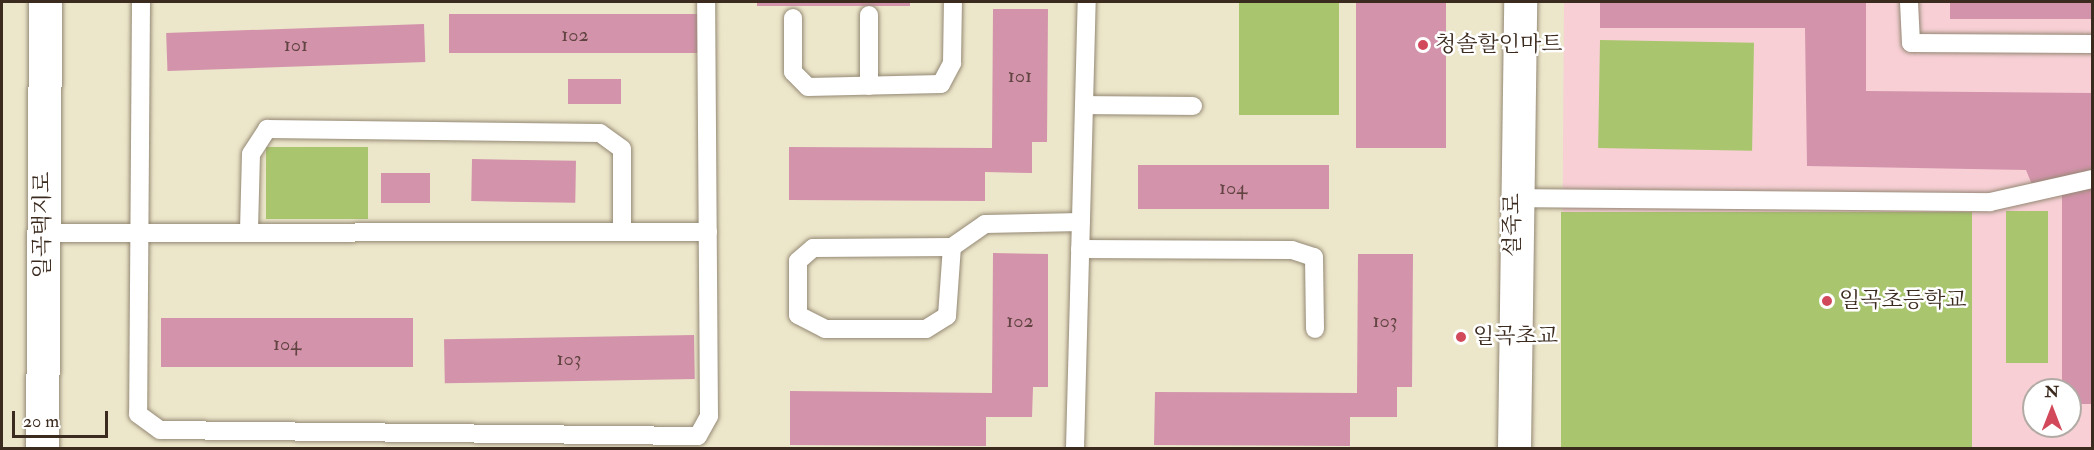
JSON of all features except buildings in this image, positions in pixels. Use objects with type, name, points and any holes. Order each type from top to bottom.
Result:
[{"type":"street","name":"일곡택지로","points":[[42,448],[45,2]]},
{"type":"street","name":"설죽로","points":[[1514,448],[1513,198],[1520,2]]},
{"type":"lane","points":[[141,2],[138,414],[160,430],[666,442],[698,436],[709,416],[706,2]]},
{"type":"lane","points":[[793,18],[793,72],[808,87],[941,84],[952,63],[953,2]]},
{"type":"lane","points":[[1075,448],[1087,2]]},
{"type":"lane","points":[[1909,2],[1911,43],[2092,44]]},
{"type":"lane","points":[[869,15],[869,86]]},
{"type":"lane","points":[[1084,105],[1193,106]]},
{"type":"lane","points":[[249,230],[250,154],[267,129],[600,133],[622,149],[622,232]]},
{"type":"lane","points":[[1513,198],[1990,202],[2092,179]]},
{"type":"lane","points":[[1990,202],[2031,184]]},
{"type":"lane","points":[[952,247],[947,316],[926,329],[825,329],[798,315],[798,261],[813,248],[952,247],[985,224],[1081,222]]},
{"type":"lane","points":[[43,233],[249,230],[708,232]]},
{"type":"lane","points":[[1080,249],[1292,250],[1314,257],[1315,329]]},
{"type":"shaded area","name":"일곡초등학교","points":[[1564,2],[2092,2],[2092,448],[1561,448]]},
{"type":"green space","points":[[1239,2],[1339,2],[1339,115],[1239,115]]},
{"type":"green space","points":[[1600,40],[1754,43],[1752,151],[1598,148]]},
{"type":"green space","points":[[266,147],[368,147],[368,219],[266,219]]},
{"type":"green space","points":[[2006,211],[2048,211],[2048,363],[2006,363]]},
{"type":"green space","points":[[1561,212],[1972,212],[1972,448],[1561,448]]},
{"type":"place","name":"청솔할인마트","points":[[1423,45]]},
{"type":"place","name":"일곡초등학교","points":[[1827,301]]},
{"type":"place","name":"일곡초교","points":[[1461,337]]}]
